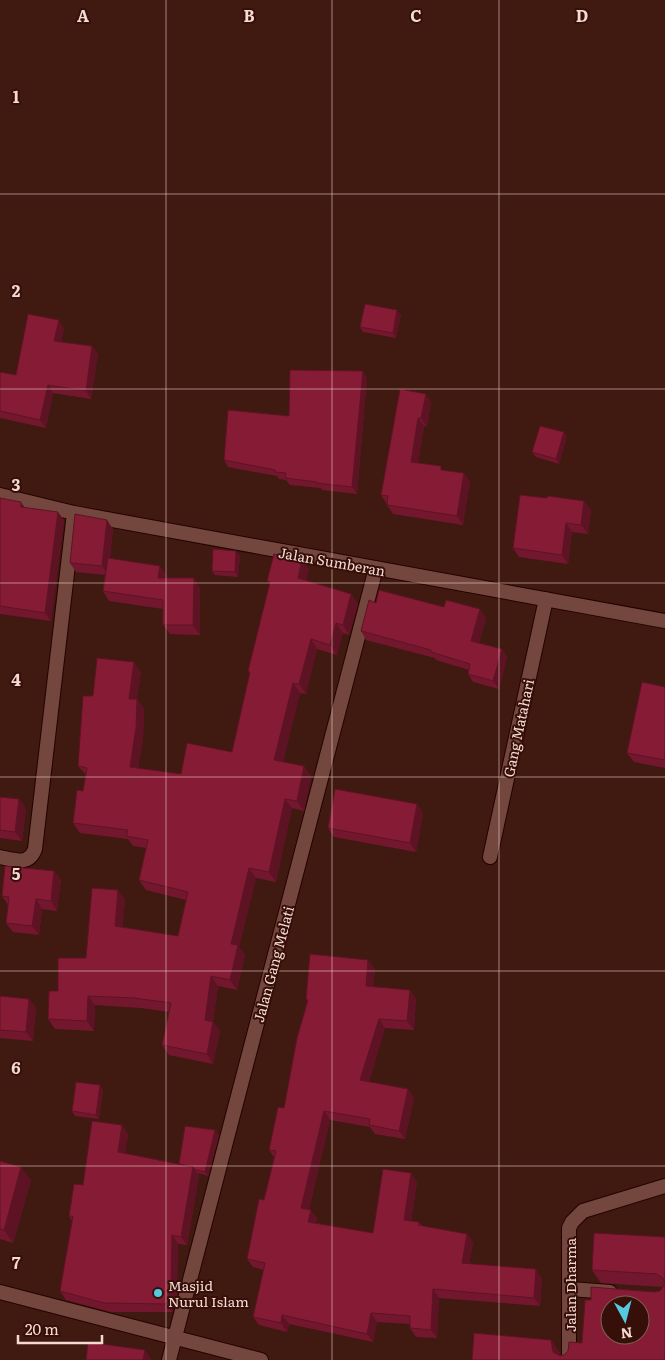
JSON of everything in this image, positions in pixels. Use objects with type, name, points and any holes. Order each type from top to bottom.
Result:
[{"type":"street","name":"Jalan Sumberan","points":[[0,495],[74,513],[665,621]]},
{"type":"street","points":[[0,857],[21,862],[26,861],[31,858],[35,849],[74,513]]},
{"type":"street","name":"Jalan Gang Melati","points":[[169,1360],[376,568]]},
{"type":"street","name":"Gang Matahari","points":[[490,857],[546,598]]},
{"type":"street","name":"Jalan Dharma","points":[[569,1360],[569,1228],[583,1211],[665,1186]]},
{"type":"street","points":[[570,1289],[627,1293]]},
{"type":"street","points":[[0,1292],[261,1360]]},
{"type":"building","points":[[365,304],[397,310],[393,333],[360,327]]},
{"type":"building","points":[[28,314],[59,320],[54,341],[92,346],[86,391],[48,385],[40,420],[0,411],[0,372],[16,375]]},
{"type":"building","points":[[290,370],[363,371],[352,487],[285,478],[286,473],[224,460],[228,410],[289,416]]},
{"type":"building","points":[[400,389],[426,394],[421,418],[418,418],[411,462],[441,466],[441,470],[464,473],[457,516],[387,505],[388,496],[381,495]]},
{"type":"building","points":[[540,426],[564,432],[556,459],[532,452]]},
{"type":"building","points":[[520,495],[547,498],[548,496],[584,501],[581,525],[566,523],[562,555],[513,548]]},
{"type":"building","points":[[0,498],[21,502],[21,507],[58,512],[45,613],[0,606]]},
{"type":"building","points":[[75,514],[107,520],[102,566],[70,563]]},
{"type":"building","points":[[213,549],[236,551],[235,572],[212,571]]},
{"type":"building","points":[[274,554],[302,560],[298,578],[351,594],[343,625],[336,623],[330,645],[311,639],[299,684],[293,683],[274,760],[304,766],[297,801],[285,799],[269,872],[249,868],[231,944],[238,945],[230,980],[211,976],[205,1020],[213,1022],[207,1054],[162,1045],[171,1003],[134,998],[88,996],[87,1021],[48,1019],[49,991],[58,991],[58,958],[86,958],[92,888],[118,890],[115,926],[178,936],[188,892],[139,880],[148,840],[126,836],[128,830],[73,823],[77,790],[83,791],[87,768],[78,766],[83,696],[93,696],[97,658],[134,662],[129,699],[137,699],[136,728],[130,767],[181,774],[187,743],[232,752],[250,672],[248,671],[270,582],[267,581]]},
{"type":"building","points":[[108,558],[160,566],[158,578],[194,578],[193,625],[163,625],[163,600],[103,591]]},
{"type":"building","points":[[379,590],[444,607],[446,600],[480,609],[471,641],[502,649],[493,681],[468,674],[470,664],[431,652],[431,650],[361,631],[369,600],[376,603]]},
{"type":"building","points":[[642,682],[665,687],[665,760],[627,753]]},
{"type":"building","points":[[335,789],[417,804],[410,843],[328,828]]},
{"type":"building","points":[[0,797],[19,799],[15,832],[0,830]]},
{"type":"building","points":[[5,866],[54,871],[51,901],[36,899],[32,926],[6,923],[9,897],[2,896]]},
{"type":"building","points":[[310,954],[368,960],[366,986],[410,990],[407,1021],[379,1019],[360,1080],[408,1089],[399,1131],[369,1125],[370,1119],[324,1111],[301,1208],[311,1210],[308,1222],[373,1233],[383,1169],[411,1173],[404,1220],[419,1222],[418,1225],[467,1234],[462,1263],[536,1269],[534,1298],[433,1289],[431,1330],[410,1328],[410,1316],[371,1313],[367,1334],[282,1315],[281,1323],[253,1317],[265,1263],[247,1259],[259,1199],[264,1200],[276,1151],[269,1150],[278,1107],[284,1108],[297,1038],[308,1000],[306,999]]},
{"type":"building","points":[[0,996],[29,999],[26,1032],[0,1030]]},
{"type":"building","points":[[76,1082],[100,1085],[96,1115],[72,1111]]},
{"type":"building","points":[[92,1121],[122,1125],[118,1152],[193,1167],[181,1237],[172,1235],[171,1286],[166,1304],[104,1303],[60,1291],[73,1216],[69,1216],[74,1184],[83,1185]]},
{"type":"building","points":[[185,1126],[215,1130],[205,1172],[179,1164]]},
{"type":"building","points":[[0,1161],[21,1167],[4,1230],[0,1229]]},
{"type":"building","points":[[594,1233],[665,1237],[665,1284],[664,1279],[657,1274],[592,1270]]},
{"type":"building","points":[[665,1284],[665,1360],[472,1360],[474,1333],[551,1340],[553,1352],[560,1356],[564,1355],[568,1351],[569,1342],[582,1343],[585,1300],[591,1300],[591,1287],[660,1291]]},
{"type":"building","points":[[88,1342],[145,1350],[143,1360],[86,1360]]},
{"type":"place","name":"Masjid Nurul Islam","points":[[158,1293]]}]
